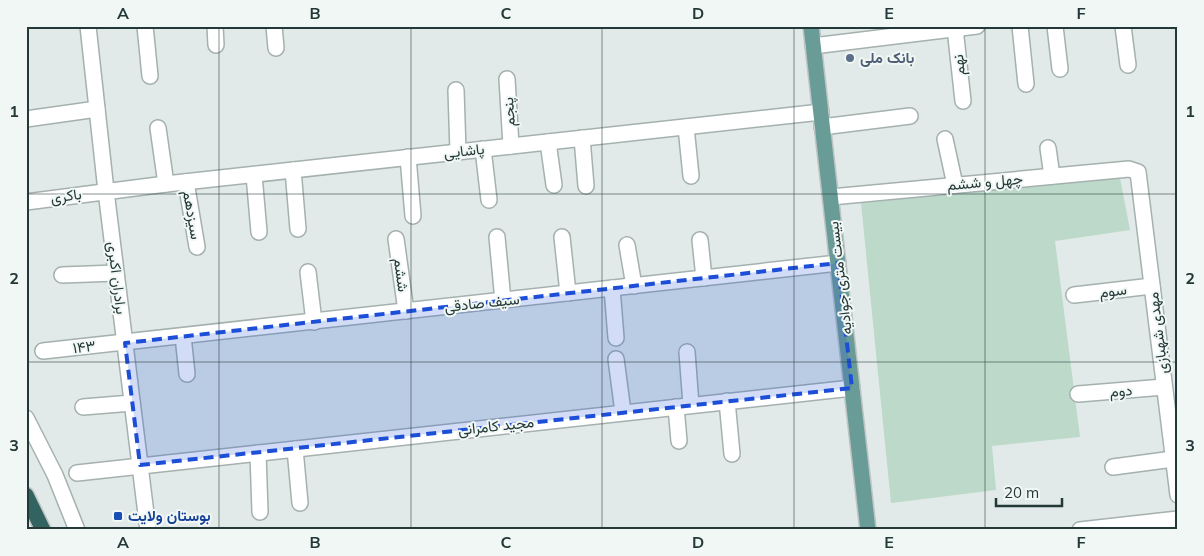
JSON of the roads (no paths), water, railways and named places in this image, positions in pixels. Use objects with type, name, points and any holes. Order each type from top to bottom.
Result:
[{"type":"highway","points":[[26,495],[43,530]]},
{"type":"main road","name":"بیست متری جوادیه","points":[[811,26],[868,530]]},
{"type":"street","name":"برادران اکبری","points":[[88,26],[106,191],[148,530]]},
{"type":"street","points":[[145,26],[150,76]]},
{"type":"street","points":[[215,26],[216,45]]},
{"type":"street","points":[[274,26],[276,48]]},
{"type":"street","points":[[813,46],[976,26]]},
{"type":"street","points":[[1020,26],[1026,84]]},
{"type":"street","points":[[1055,26],[1060,69]]},
{"type":"street","points":[[1123,26],[1128,66]]},
{"type":"street","name":"نهم","points":[[955,28],[963,101]]},
{"type":"street","name":"پنجم","points":[[507,79],[511,146]]},
{"type":"street","points":[[456,90],[458,152]]},
{"type":"street","points":[[26,120],[97,109]]},
{"type":"street","name":"پاشایی","points":[[106,191],[821,112]]},
{"type":"street","points":[[822,127],[910,116]]},
{"type":"street","points":[[686,127],[691,176]]},
{"type":"street","points":[[158,128],[166,184]]},
{"type":"street","points":[[582,138],[586,186]]},
{"type":"street","points":[[945,139],[955,185]]},
{"type":"street","points":[[548,142],[554,185]]},
{"type":"street","points":[[1048,148],[1052,176]]},
{"type":"street","points":[[483,149],[489,200]]},
{"type":"street","points":[[408,158],[412,216]]},
{"type":"street","name":"چهل و ششم","points":[[830,197],[1129,168],[1138,172]]},
{"type":"street","points":[[293,170],[298,229]]},
{"type":"street","name":"مهدی شهبازی","points":[[1138,172],[1178,495]]},
{"type":"street","points":[[254,175],[259,232]]},
{"type":"street","name":"سیزدهم","points":[[186,182],[198,247]]},
{"type":"street","name":"باکری","points":[[26,202],[106,191]]},
{"type":"street","points":[[497,237],[503,301]]},
{"type":"street","points":[[562,237],[568,293]]},
{"type":"street","name":"ششم","points":[[396,239],[406,312]]},
{"type":"street","points":[[700,240],[704,278]]},
{"type":"street","points":[[627,246],[634,286]]},
{"type":"street","name":"سیف صادقی","points":[[125,343],[838,263]]},
{"type":"street","points":[[308,272],[314,322]]},
{"type":"street","points":[[62,276],[116,273]]},
{"type":"street","name":"سوم","points":[[1074,295],[1152,286]]},
{"type":"street","points":[[612,288],[616,338]]},
{"type":"street","points":[[183,336],[187,374]]},
{"type":"street","name":"۱۴۳","points":[[43,351],[125,343]]},
{"type":"street","points":[[679,441],[684,406],[687,352]]},
{"type":"street","points":[[616,359],[623,412]]},
{"type":"street","name":"دوم","points":[[1078,394],[1164,387]]},
{"type":"street","name":"مجید کامرانی","points":[[77,473],[852,388]]},
{"type":"street","points":[[727,401],[732,454]]},
{"type":"street","points":[[83,407],[132,403]]},
{"type":"street","points":[[26,418],[55,475],[77,530]]},
{"type":"street","points":[[296,448],[300,503]]},
{"type":"street","points":[[258,453],[260,512]]},
{"type":"street","points":[[1113,468],[1173,459]]},
{"type":"street","points":[[1080,530],[1178,519]]},
{"type":"place","name":"بانک ملی","points":[[850,58]]},
{"type":"place","name":"بوستان ولایت","points":[[118,516]]}]
